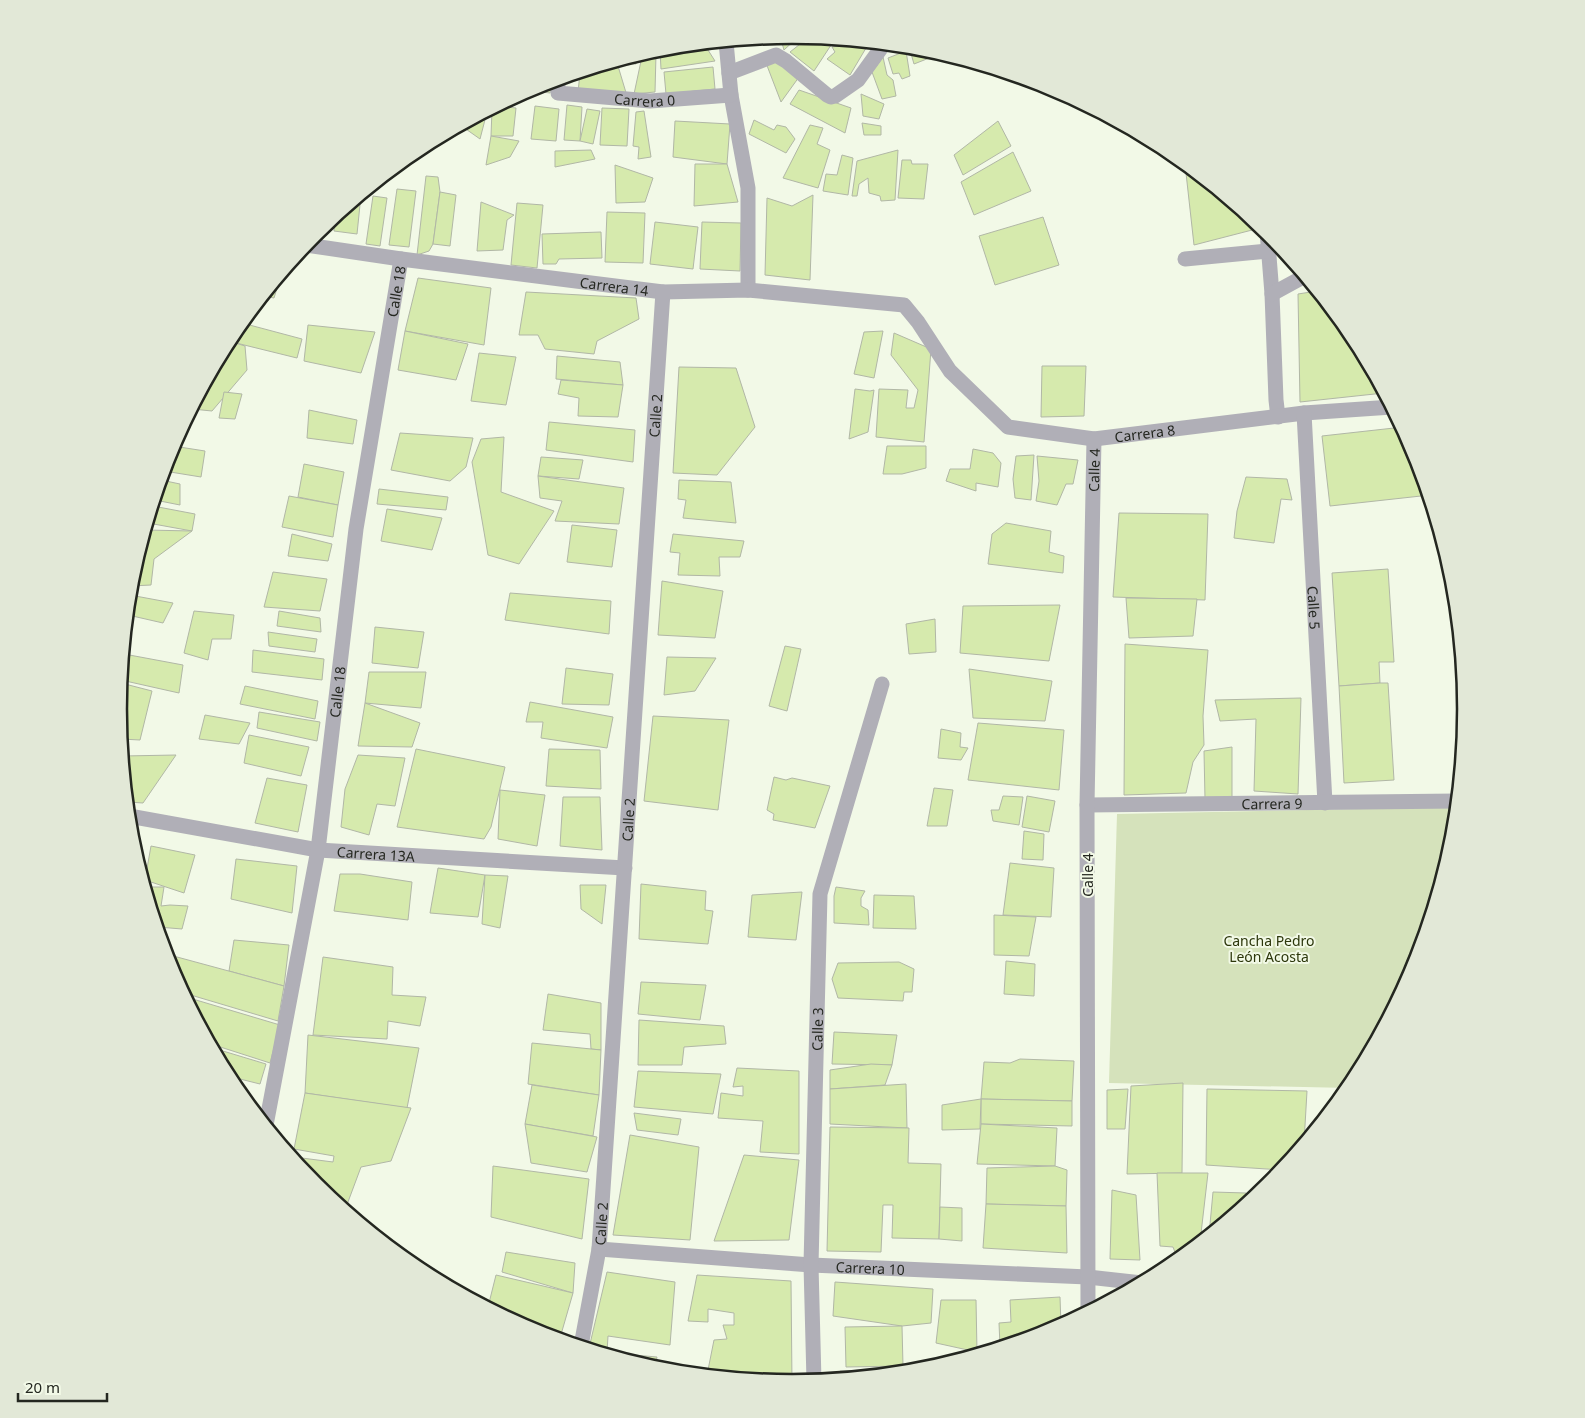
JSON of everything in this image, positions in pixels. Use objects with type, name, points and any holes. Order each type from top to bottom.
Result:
[{"type":"street","points":[[727,47],[731,95],[748,188],[748,290]]},
{"type":"street","points":[[730,73],[776,55],[831,97],[858,80],[880,49]]},
{"type":"street","name":"Carrera 0","points":[[559,86],[650,101],[731,95]]},
{"type":"street","points":[[1268,244],[1278,417]]},
{"type":"street","name":"Carrera 14","points":[[315,246],[663,292],[748,290],[904,305],[918,322]]},
{"type":"street","points":[[1185,260],[1268,251]]},
{"type":"street","name":"Calle 18","points":[[267,1117],[318,850],[356,530],[401,259]]},
{"type":"street","points":[[1272,294],[1300,279]]},
{"type":"street","name":"Calle 2","points":[[582,1340],[599,1249],[663,292]]},
{"type":"street","name":"Carrera 8","points":[[918,322],[950,371],[1008,427],[1094,439],[1304,413],[1385,407]]},
{"type":"street","name":"Calle 5","points":[[1304,413],[1325,803]]},
{"type":"street","name":"Calle 4","points":[[1088,1305],[1087,805],[1094,439]]},
{"type":"street","name":"Calle 3","points":[[814,1374],[812,1265],[820,894],[882,684]]},
{"type":"street","name":"Carrera 9","points":[[1087,805],[1451,801]]},
{"type":"street","name":"Carrera 13A","points":[[136,817],[318,850],[625,868]]},
{"type":"street","name":"Carrera 10","points":[[599,1249],[812,1265],[1088,1277],[1130,1282]]},
{"type":"green space","name":"Cancha Pedro León Acosta","points":[[1450,807],[1435,881],[1407,964],[1369,1042],[1339,1088],[1109,1083],[1117,814]]},
{"type":"building","points":[[782,44],[790,44],[784,50]]},
{"type":"building","points":[[800,44],[831,45],[814,71],[790,52]]},
{"type":"building","points":[[832,47],[866,48],[850,75],[827,59],[835,52]]},
{"type":"building","points":[[708,50],[715,61],[661,69],[660,58]]},
{"type":"building","points":[[901,53],[906,54],[910,76],[902,79],[899,73],[893,74],[888,58]]},
{"type":"building","points":[[911,55],[928,58],[914,64]]},
{"type":"building","points":[[883,57],[887,75],[893,80],[896,96],[882,99],[872,72]]},
{"type":"building","points":[[656,58],[655,92],[634,94],[641,62]]},
{"type":"building","points":[[775,58],[799,77],[781,102],[766,63]]},
{"type":"building","points":[[618,67],[627,96],[578,92],[579,79]]},
{"type":"building","points":[[713,67],[715,89],[666,94],[664,72]]},
{"type":"building","points":[[799,90],[851,108],[845,133],[790,104]]},
{"type":"building","points":[[861,94],[884,104],[879,119],[863,116]]},
{"type":"building","points":[[567,105],[582,107],[580,141],[564,140]]},
{"type":"building","points":[[535,106],[559,109],[556,141],[531,139]]},
{"type":"building","points":[[509,107],[516,108],[513,136],[491,136],[492,115]]},
{"type":"building","points":[[602,108],[629,109],[627,146],[600,145]]},
{"type":"building","points":[[587,109],[600,111],[593,144],[580,141]]},
{"type":"building","points":[[644,111],[651,157],[638,159],[639,147],[633,146],[636,112]]},
{"type":"building","points":[[485,119],[480,139],[466,129]]},
{"type":"building","points":[[754,120],[774,130],[777,125],[786,127],[795,139],[786,153],[749,134]]},
{"type":"building","points":[[675,121],[730,124],[727,164],[673,157]]},
{"type":"building","points":[[998,121],[1011,146],[963,175],[954,155]]},
{"type":"building","points":[[862,123],[881,126],[881,135],[864,135]]},
{"type":"building","points":[[810,125],[823,128],[817,144],[830,150],[818,188],[783,178]]},
{"type":"building","points":[[491,136],[519,141],[510,157],[486,165]]},
{"type":"building","points":[[591,150],[595,159],[555,167],[555,151]]},
{"type":"building","points":[[898,150],[895,200],[881,201],[880,196],[869,193],[868,178],[859,184],[857,196],[852,196],[857,161]]},
{"type":"building","points":[[1013,152],[1031,191],[974,215],[961,182]]},
{"type":"building","points":[[842,155],[853,158],[848,195],[823,191],[826,174],[837,175]]},
{"type":"building","points":[[902,160],[911,160],[912,164],[928,164],[924,199],[898,198]]},
{"type":"building","points":[[695,164],[727,164],[738,202],[694,206]]},
{"type":"building","points":[[615,165],[653,178],[645,202],[616,203]]},
{"type":"building","points":[[1186,173],[1231,209],[1253,230],[1194,245]]},
{"type":"building","points":[[426,176],[438,177],[440,192],[433,244],[429,251],[417,255]]},
{"type":"building","points":[[397,189],[416,191],[409,247],[389,245]]},
{"type":"building","points":[[440,192],[456,195],[450,246],[433,244]]},
{"type":"building","points":[[813,195],[810,280],[765,275],[767,198],[792,206]]},
{"type":"building","points":[[373,196],[387,198],[380,246],[366,244]]},
{"type":"building","points":[[481,202],[514,215],[507,220],[503,250],[477,251]]},
{"type":"building","points":[[517,203],[543,205],[537,268],[511,265]]},
{"type":"building","points":[[360,204],[357,234],[334,231],[334,228]]},
{"type":"building","points":[[607,212],[645,213],[643,263],[605,262]]},
{"type":"building","points":[[1043,217],[1059,265],[995,285],[979,236]]},
{"type":"building","points":[[655,222],[698,227],[693,269],[650,264]]},
{"type":"building","points":[[702,222],[741,223],[740,271],[700,269]]},
{"type":"building","points":[[601,232],[602,258],[559,259],[556,264],[543,264],[542,234]]},
{"type":"building","points":[[418,278],[491,288],[484,345],[405,331]]},
{"type":"building","points":[[277,289],[274,298],[270,297]]},
{"type":"building","points":[[526,292],[636,298],[639,319],[597,341],[594,354],[545,349],[538,335],[519,335]]},
{"type":"building","points":[[1310,292],[1346,339],[1378,394],[1300,402],[1298,294]]},
{"type":"building","points":[[249,325],[302,339],[297,358],[236,343]]},
{"type":"building","points":[[308,325],[375,332],[361,373],[304,361]]},
{"type":"building","points":[[405,331],[468,344],[456,380],[398,370]]},
{"type":"building","points":[[883,331],[874,378],[854,374],[864,332]]},
{"type":"building","points":[[894,333],[931,349],[924,442],[876,437],[879,389],[908,390],[906,408],[914,408],[918,390],[891,355]]},
{"type":"building","points":[[236,343],[245,346],[247,370],[212,411],[199,410],[216,376]]},
{"type":"building","points":[[479,353],[516,357],[506,405],[471,401]]},
{"type":"building","points":[[557,356],[620,362],[623,385],[556,379]]},
{"type":"building","points":[[1042,366],[1086,366],[1084,416],[1041,417]]},
{"type":"building","points":[[679,367],[736,368],[755,427],[717,475],[673,473]]},
{"type":"building","points":[[561,380],[623,385],[618,417],[578,416],[579,398],[558,394]]},
{"type":"building","points":[[855,389],[874,390],[868,432],[849,439]]},
{"type":"building","points":[[224,392],[242,394],[235,419],[219,418]]},
{"type":"building","points":[[309,410],[357,420],[353,444],[307,438]]},
{"type":"building","points":[[549,422],[635,430],[633,462],[546,450]]},
{"type":"building","points":[[1395,428],[1407,454],[1421,496],[1330,506],[1322,436]]},
{"type":"building","points":[[400,433],[473,438],[466,467],[450,481],[391,470]]},
{"type":"building","points":[[504,437],[501,492],[554,511],[519,564],[488,555],[472,462],[481,439]]},
{"type":"building","points":[[887,446],[926,446],[926,468],[902,474],[883,474]]},
{"type":"building","points":[[181,447],[205,451],[201,477],[171,472]]},
{"type":"building","points":[[973,449],[993,453],[1001,463],[998,487],[976,483],[976,491],[946,481],[950,469],[970,469]]},
{"type":"building","points":[[1034,455],[1031,500],[1015,498],[1013,479],[1016,456]]},
{"type":"building","points":[[1037,456],[1078,460],[1073,484],[1066,484],[1057,505],[1036,501],[1039,481]]},
{"type":"building","points":[[541,457],[583,460],[579,479],[538,476]]},
{"type":"building","points":[[304,464],[344,472],[338,505],[298,497]]},
{"type":"building","points":[[538,476],[624,488],[619,524],[555,521],[562,501],[540,498]]},
{"type":"building","points":[[1246,477],[1287,479],[1292,500],[1281,499],[1274,543],[1234,538],[1237,511]]},
{"type":"building","points":[[679,480],[731,482],[736,523],[683,518],[686,500],[678,499]]},
{"type":"building","points":[[168,481],[180,484],[180,505],[161,501]]},
{"type":"building","points":[[379,489],[448,497],[446,510],[377,504]]},
{"type":"building","points":[[289,496],[338,505],[333,537],[282,527]]},
{"type":"building","points":[[159,507],[195,514],[192,531],[154,524]]},
{"type":"building","points":[[387,509],[442,518],[432,550],[381,541]]},
{"type":"building","points":[[1119,513],[1208,514],[1205,600],[1113,597]]},
{"type":"building","points":[[1006,523],[1051,531],[1049,552],[1064,556],[1063,573],[988,564],[992,534]]},
{"type":"building","points":[[572,525],[617,530],[612,567],[567,562]]},
{"type":"building","points":[[152,530],[192,531],[154,559],[151,585],[139,586]]},
{"type":"building","points":[[292,534],[332,544],[328,561],[288,556]]},
{"type":"building","points":[[673,534],[744,541],[740,557],[719,557],[720,576],[678,575],[680,553],[670,552]]},
{"type":"building","points":[[1388,569],[1394,662],[1379,662],[1380,683],[1339,686],[1332,573]]},
{"type":"building","points":[[273,572],[327,579],[320,611],[264,607]]},
{"type":"building","points":[[662,581],[723,591],[715,638],[658,635]]},
{"type":"building","points":[[510,593],[611,601],[609,634],[505,620]]},
{"type":"building","points":[[137,596],[173,603],[163,623],[134,616]]},
{"type":"building","points":[[1126,598],[1197,599],[1193,636],[1129,638]]},
{"type":"building","points":[[1060,605],[1049,661],[960,653],[963,606]]},
{"type":"building","points":[[194,611],[234,615],[231,639],[212,639],[208,660],[184,653]]},
{"type":"building","points":[[279,611],[320,618],[321,632],[277,626]]},
{"type":"building","points":[[935,619],[936,652],[909,654],[906,624]]},
{"type":"building","points":[[375,627],[424,632],[418,668],[372,663]]},
{"type":"building","points":[[268,632],[317,639],[315,652],[269,646]]},
{"type":"building","points":[[1125,644],[1208,650],[1203,716],[1204,745],[1193,762],[1186,793],[1124,795]]},
{"type":"building","points":[[785,646],[801,649],[787,711],[769,706]]},
{"type":"building","points":[[253,650],[324,659],[322,680],[252,672]]},
{"type":"building","points":[[130,655],[183,665],[179,693],[128,682]]},
{"type":"building","points":[[667,657],[716,658],[695,691],[664,695]]},
{"type":"building","points":[[566,668],[613,674],[609,705],[562,704]]},
{"type":"building","points":[[969,669],[1052,681],[1045,721],[973,718]]},
{"type":"building","points":[[369,672],[426,672],[421,708],[365,703]]},
{"type":"building","points":[[1388,683],[1394,780],[1344,783],[1339,686]]},
{"type":"building","points":[[128,685],[152,691],[140,740],[128,739]]},
{"type":"building","points":[[245,686],[318,701],[315,719],[240,704]]},
{"type":"building","points":[[1301,698],[1298,794],[1254,791],[1256,719],[1220,721],[1215,700]]},
{"type":"building","points":[[530,702],[613,717],[607,748],[541,738],[543,722],[526,722]]},
{"type":"building","points":[[365,703],[420,723],[412,747],[358,746]]},
{"type":"building","points":[[259,712],[320,722],[317,741],[257,728]]},
{"type":"building","points":[[205,715],[250,723],[239,744],[199,739]]},
{"type":"building","points":[[653,716],[729,720],[718,810],[644,801]]},
{"type":"building","points":[[978,723],[1064,730],[1059,790],[968,780]]},
{"type":"building","points":[[941,729],[961,733],[960,747],[968,748],[961,760],[938,758]]},
{"type":"building","points":[[249,735],[309,747],[301,776],[244,763]]},
{"type":"building","points":[[1232,747],[1232,797],[1205,799],[1204,751]]},
{"type":"building","points":[[416,749],[505,767],[491,827],[484,839],[397,827]]},
{"type":"building","points":[[549,749],[600,750],[601,789],[546,786]]},
{"type":"building","points":[[176,755],[143,803],[134,802],[129,756]]},
{"type":"building","points":[[358,755],[405,758],[395,806],[377,804],[369,835],[341,827],[345,789]]},
{"type":"building","points":[[774,777],[786,780],[792,778],[830,786],[815,828],[773,820],[774,814],[767,810]]},
{"type":"building","points":[[267,778],[307,785],[298,832],[255,823]]},
{"type":"building","points":[[934,788],[953,790],[947,826],[927,826]]},
{"type":"building","points":[[500,790],[545,795],[537,846],[498,839]]},
{"type":"building","points":[[1003,796],[1023,797],[1019,825],[993,821],[991,810],[999,810]]},
{"type":"building","points":[[1027,796],[1055,801],[1049,832],[1022,827]]},
{"type":"building","points":[[563,797],[600,797],[602,850],[560,846]]},
{"type":"building","points":[[1024,831],[1044,834],[1043,860],[1022,859]]},
{"type":"building","points":[[151,846],[195,855],[184,893],[150,882],[147,869]]},
{"type":"building","points":[[236,859],[297,866],[292,913],[231,899]]},
{"type":"building","points":[[1010,863],[1054,868],[1051,917],[1003,915]]},
{"type":"building","points":[[438,868],[485,875],[478,917],[430,913]]},
{"type":"building","points":[[340,874],[360,874],[412,882],[408,920],[334,911]]},
{"type":"building","points":[[485,875],[508,876],[500,928],[482,924]]},
{"type":"building","points":[[641,884],[706,891],[705,910],[713,911],[708,944],[639,939]]},
{"type":"building","points":[[580,885],[606,885],[602,924],[581,909]]},
{"type":"building","points":[[152,887],[164,887],[161,906],[188,906],[182,929],[165,928]]},
{"type":"building","points":[[836,887],[865,891],[861,898],[861,906],[868,910],[869,925],[834,923]]},
{"type":"building","points":[[802,892],[796,940],[748,937],[752,895]]},
{"type":"building","points":[[874,895],[914,896],[916,929],[873,928]]},
{"type":"building","points":[[994,915],[1036,917],[1029,956],[994,955]]},
{"type":"building","points":[[234,940],[289,945],[284,986],[229,971]]},
{"type":"building","points":[[175,957],[284,986],[278,1021],[193,996]]},
{"type":"building","points":[[323,957],[393,967],[392,995],[426,997],[420,1026],[388,1021],[387,1039],[313,1035]]},
{"type":"building","points":[[1006,961],[1035,964],[1034,996],[1004,994]]},
{"type":"building","points":[[899,962],[914,969],[912,992],[904,992],[903,1001],[838,998],[832,979],[838,963]]},
{"type":"building","points":[[641,982],[706,985],[700,1020],[638,1014]]},
{"type":"building","points":[[548,994],[601,1003],[601,1050],[591,1049],[590,1034],[543,1030]]},
{"type":"building","points":[[194,999],[280,1025],[270,1063],[219,1047]]},
{"type":"building","points":[[639,1020],[724,1026],[726,1044],[684,1047],[682,1065],[638,1065]]},
{"type":"building","points":[[834,1032],[897,1035],[892,1065],[832,1064]]},
{"type":"building","points":[[308,1035],[419,1048],[407,1108],[305,1093]]},
{"type":"building","points":[[532,1043],[601,1050],[599,1095],[528,1084]]},
{"type":"building","points":[[221,1051],[266,1064],[260,1084],[239,1079]]},
{"type":"building","points":[[1020,1059],[1074,1061],[1072,1101],[981,1099],[984,1062],[1010,1063]]},
{"type":"building","points":[[871,1064],[892,1065],[885,1085],[830,1089],[830,1070]]},
{"type":"building","points":[[737,1068],[799,1071],[799,1154],[760,1152],[763,1121],[718,1118],[721,1093],[743,1096],[743,1086],[733,1087]]},
{"type":"building","points":[[638,1071],[721,1074],[713,1114],[634,1107]]},
{"type":"building","points":[[1183,1083],[1182,1173],[1127,1174],[1131,1086]]},
{"type":"building","points":[[906,1084],[907,1128],[830,1124],[830,1089]]},
{"type":"building","points":[[532,1085],[599,1095],[593,1136],[525,1124]]},
{"type":"building","points":[[1128,1089],[1125,1129],[1107,1129],[1107,1090]]},
{"type":"building","points":[[1207,1089],[1307,1091],[1305,1133],[1272,1169],[1206,1165]]},
{"type":"building","points":[[305,1093],[411,1108],[391,1161],[361,1167],[348,1203],[302,1158],[333,1162],[334,1156],[294,1149]]},
{"type":"building","points":[[981,1099],[1072,1101],[1072,1126],[981,1124]]},
{"type":"building","points":[[981,1099],[980,1129],[942,1130],[942,1105]]},
{"type":"building","points":[[634,1113],[681,1119],[678,1135],[637,1130]]},
{"type":"building","points":[[525,1124],[597,1137],[587,1172],[531,1163]]},
{"type":"building","points":[[981,1124],[1057,1128],[1055,1166],[977,1164]]},
{"type":"building","points":[[830,1127],[909,1128],[908,1163],[941,1164],[939,1239],[892,1238],[893,1205],[883,1205],[881,1252],[827,1251]]},
{"type":"building","points":[[630,1135],[699,1147],[690,1240],[613,1235]]},
{"type":"building","points":[[744,1155],[799,1160],[789,1240],[714,1241]]},
{"type":"building","points":[[493,1166],[589,1179],[582,1239],[491,1217]]},
{"type":"building","points":[[1055,1166],[1067,1170],[1066,1206],[986,1204],[987,1168]]},
{"type":"building","points":[[1157,1173],[1208,1173],[1201,1234],[1175,1253],[1173,1247],[1160,1246]]},
{"type":"building","points":[[1112,1190],[1136,1195],[1140,1260],[1110,1259]]},
{"type":"building","points":[[1213,1192],[1246,1193],[1231,1209],[1210,1226]]},
{"type":"building","points":[[986,1204],[1066,1206],[1067,1253],[983,1248]]},
{"type":"building","points":[[940,1207],[962,1208],[962,1241],[939,1239]]},
{"type":"building","points":[[506,1252],[575,1263],[573,1293],[502,1272]]},
{"type":"building","points":[[607,1272],[675,1282],[670,1345],[608,1336],[607,1348],[590,1343]]},
{"type":"building","points":[[496,1275],[573,1293],[562,1333],[489,1301]]},
{"type":"building","points":[[697,1275],[791,1281],[792,1374],[708,1369],[714,1340],[727,1339],[723,1325],[734,1325],[734,1313],[708,1309],[708,1322],[688,1321]]},
{"type":"building","points":[[835,1282],[933,1289],[931,1323],[902,1326],[833,1316]]},
{"type":"building","points":[[1060,1297],[1061,1318],[1000,1341],[999,1323],[1011,1322],[1010,1300]]},
{"type":"building","points":[[941,1300],[976,1300],[977,1348],[970,1350],[936,1343]]},
{"type":"building","points":[[902,1326],[903,1365],[846,1367],[845,1327]]},
{"type":"building","points":[[634,1355],[657,1357],[657,1360]]}]
